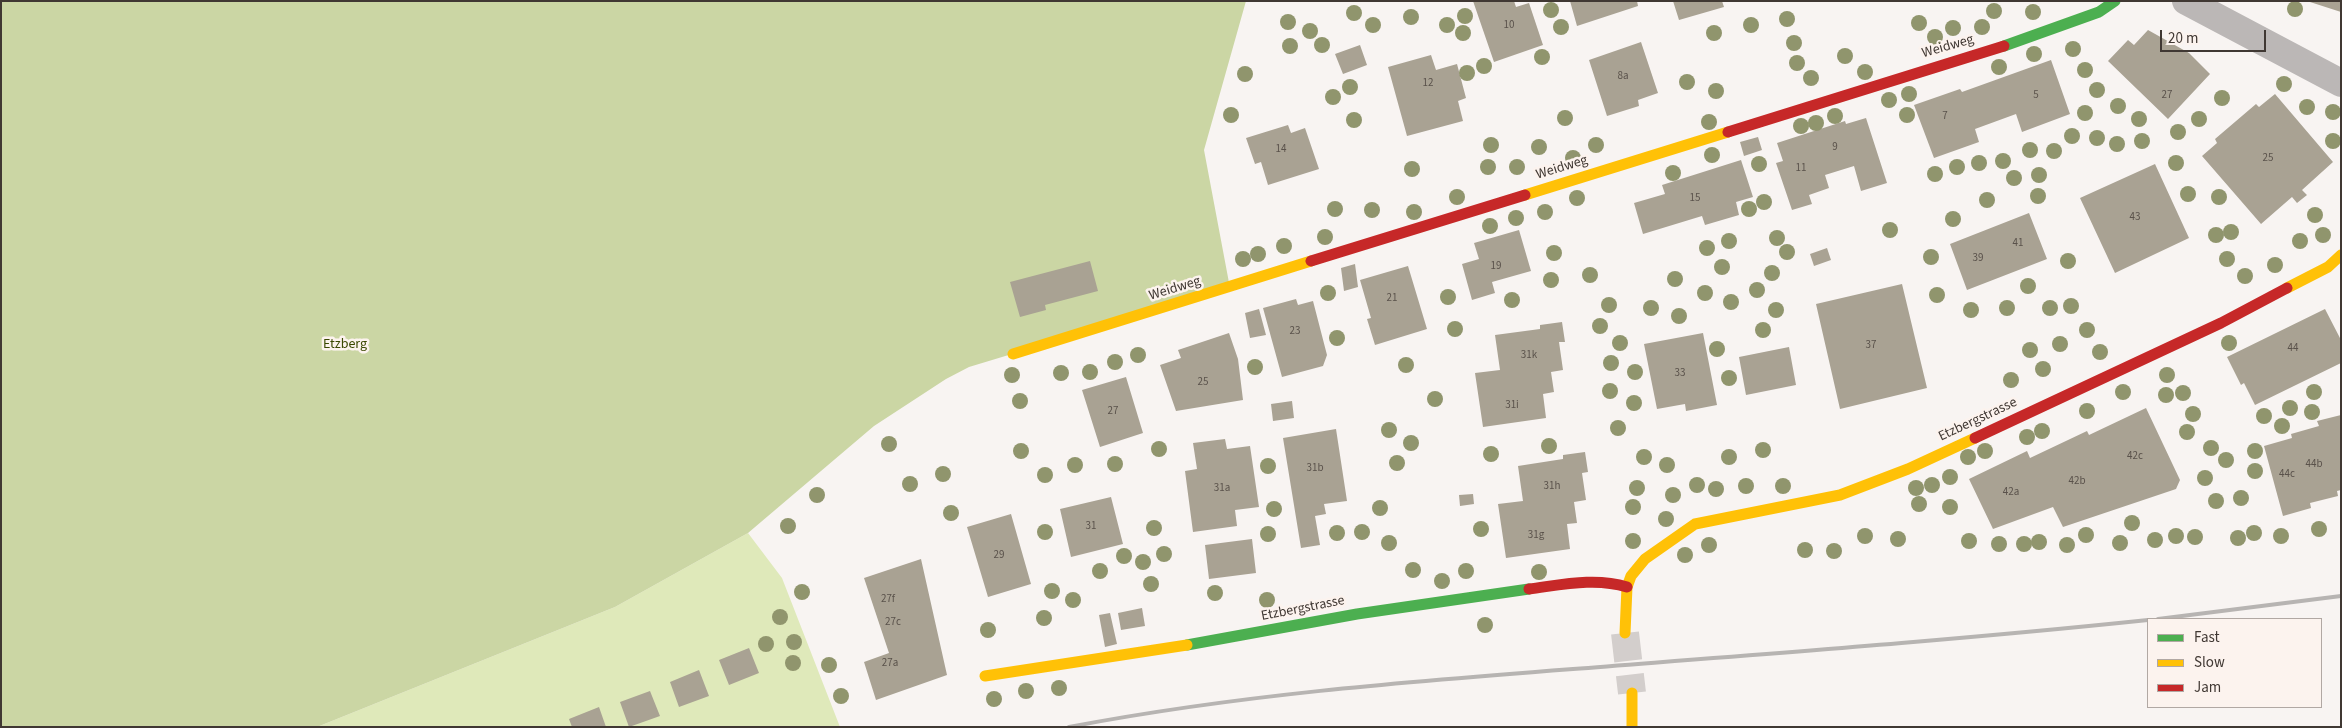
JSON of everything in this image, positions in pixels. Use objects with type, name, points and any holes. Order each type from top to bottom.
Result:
[{"type":"street","name":"Weidweg","points":[[1013,354],[1997,48],[2100,12],[2116,1]]},
{"type":"street","points":[[2186,1],[2341,83]]},
{"type":"street","name":"Etzbergstrasse","points":[[1625,633],[1627,587],[1631,576],[1645,559],[1695,524],[1840,495],[1908,469],[2221,323],[2328,267],[2341,255]]},
{"type":"street","name":"Etzbergstrasse","points":[[985,676],[1215,641],[1357,614],[1574,583],[1611,582],[1627,587]]},
{"type":"street","points":[[1632,693],[1632,727]]},
{"type":"green space","name":"Etzberg","points":[[1,1],[1246,1],[1204,150],[1230,288],[969,367],[946,379],[874,426],[748,533],[615,607],[317,727],[1,727]]},
{"type":"green space","points":[[748,533],[782,578],[840,727],[317,727],[615,607]]},
{"type":"building","points":[[1473,1],[1514,1],[1516,7],[1529,3],[1543,45],[1494,62]]},
{"type":"building","points":[[1570,1],[1637,1],[1638,6],[1577,26]]},
{"type":"building","points":[[1673,1],[1722,1],[1724,7],[1679,20]]},
{"type":"building","points":[[2341,1],[2341,12],[2310,2]]},
{"type":"building","points":[[2148,30],[2189,53],[2210,74],[2168,119],[2108,61],[2128,40],[2134,45]]},
{"type":"building","points":[[1641,42],[1658,93],[1638,100],[1639,106],[1607,116],[1589,60]]},
{"type":"building","points":[[1360,45],[1367,65],[1343,74],[1335,54]]},
{"type":"building","points":[[1431,55],[1436,70],[1457,64],[1466,98],[1458,101],[1463,121],[1407,136],[1388,67]]},
{"type":"building","points":[[2051,60],[2070,114],[2022,132],[2016,114],[1975,129],[1979,142],[1934,158],[1914,105],[1960,89],[1962,92]]},
{"type":"building","points":[[2275,94],[2333,162],[2302,190],[2307,195],[2297,203],[2292,197],[2261,224],[2202,156],[2217,143],[2215,139],[2256,104],[2259,107]]},
{"type":"building","points":[[1866,118],[1887,183],[1861,191],[1854,166],[1825,175],[1829,188],[1809,195],[1812,204],[1792,210],[1776,163],[1783,161],[1777,143],[1845,121],[1846,124]]},
{"type":"building","points":[[1288,125],[1291,133],[1305,128],[1319,169],[1268,185],[1261,162],[1255,164],[1246,138]]},
{"type":"building","points":[[1758,137],[1762,150],[1744,156],[1740,142]]},
{"type":"building","points":[[1741,160],[1753,197],[1736,202],[1739,215],[1705,225],[1702,216],[1643,234],[1634,203],[1665,194],[1662,185]]},
{"type":"building","points":[[2155,164],[2189,238],[2115,273],[2080,198]]},
{"type":"building","points":[[2029,213],[2047,259],[1967,290],[1950,244]]},
{"type":"building","points":[[1519,230],[1531,271],[1492,282],[1495,293],[1472,300],[1462,264],[1479,259],[1474,243]]},
{"type":"building","points":[[1827,248],[1831,260],[1814,266],[1810,254]]},
{"type":"building","points":[[1090,261],[1098,291],[1045,305],[1046,310],[1020,317],[1010,282]]},
{"type":"building","points":[[1355,264],[1358,287],[1344,291],[1341,268]]},
{"type":"building","points":[[1408,266],[1427,329],[1375,345],[1367,319],[1371,318],[1360,280]]},
{"type":"building","points":[[1902,284],[1927,388],[1840,409],[1816,304]]},
{"type":"building","points":[[1296,299],[1298,305],[1313,301],[1327,355],[1323,366],[1282,377],[1263,308]]},
{"type":"building","points":[[1259,309],[1266,335],[1250,338],[1245,313]]},
{"type":"building","points":[[2325,309],[2341,340],[2341,363],[2255,405],[2244,383],[2241,385],[2227,357]]},
{"type":"building","points":[[1562,322],[1565,342],[1559,342],[1563,370],[1551,372],[1554,392],[1543,394],[1546,418],[1483,427],[1475,373],[1500,370],[1495,335],[1540,329],[1540,325]]},
{"type":"building","points":[[1229,333],[1238,359],[1243,400],[1176,411],[1160,365],[1181,358],[1178,350]]},
{"type":"building","points":[[1703,333],[1717,405],[1686,411],[1685,404],[1657,409],[1644,344]]},
{"type":"building","points":[[1789,347],[1796,385],[1746,395],[1739,357]]},
{"type":"building","points":[[1126,377],[1143,433],[1100,447],[1082,390]]},
{"type":"building","points":[[1292,401],[1294,418],[1273,421],[1271,404]]},
{"type":"building","points":[[2146,408],[2180,480],[2176,489],[2063,527],[2053,507],[1993,529],[1969,479],[2027,451],[2030,458],[2087,431],[2089,435]]},
{"type":"building","points":[[2341,415],[2341,490],[2337,491],[2338,496],[2310,503],[2311,508],[2283,516],[2264,446],[2292,438],[2291,434],[2319,426],[2317,421]]},
{"type":"building","points":[[1336,429],[1347,501],[1324,504],[1326,514],[1315,516],[1320,545],[1301,548],[1283,438]]},
{"type":"building","points":[[1225,439],[1227,449],[1250,446],[1259,507],[1235,510],[1237,526],[1193,532],[1185,471],[1197,469],[1193,443]]},
{"type":"building","points":[[1585,452],[1588,472],[1582,473],[1586,500],[1574,502],[1577,523],[1567,524],[1570,549],[1506,558],[1498,504],[1523,501],[1518,466],[1563,459],[1563,455]]},
{"type":"building","points":[[1473,494],[1474,504],[1460,506],[1459,495]]},
{"type":"building","points":[[1111,497],[1123,544],[1071,557],[1060,509]]},
{"type":"building","points":[[1011,514],[1031,584],[988,597],[967,527]]},
{"type":"building","points":[[1252,539],[1256,573],[1209,579],[1205,545]]},
{"type":"building","points":[[921,559],[947,675],[876,700],[864,662],[889,653],[864,578]]},
{"type":"building","points":[[1142,608],[1145,626],[1121,630],[1118,613]]},
{"type":"building","points":[[1110,613],[1117,644],[1105,647],[1099,615]]},
{"type":"building","points":[[749,648],[759,673],[729,685],[719,660]]},
{"type":"building","points":[[699,670],[709,696],[679,707],[670,682]]},
{"type":"building","points":[[650,691],[660,716],[629,727],[620,702]]},
{"type":"building","points":[[599,707],[606,727],[572,727],[569,719]]},
{"type":"tunnel","points":[[1625,633],[1632,693]]},
{"type":"railway","points":[[2166,618],[2341,596]]},
{"type":"railway","points":[[1069,727],[1194,706],[1320,691],[1446,679],[1933,640],[2147,620]]},
{"type":"traffic: fast","points":[[2004,46],[2099,12],[2115,1]]},
{"type":"traffic: fast","points":[[1187,645],[1357,614],[1529,589]]},
{"type":"traffic: slow","points":[[1525,195],[1728,132]]},
{"type":"traffic: slow","points":[[2287,288],[2328,267],[2341,255]]},
{"type":"traffic: slow","points":[[1013,354],[1311,261]]},
{"type":"traffic: slow","points":[[1625,633],[1627,587],[1631,576],[1645,559],[1695,524],[1840,495],[1908,469],[1975,438]]},
{"type":"traffic: slow","points":[[985,676],[1187,645]]},
{"type":"traffic: slow","points":[[1632,693],[1632,727]]},
{"type":"traffic: jam","points":[[1728,132],[2004,46]]},
{"type":"traffic: jam","points":[[1311,261],[1525,195]]},
{"type":"traffic: jam","points":[[1975,438],[2221,323],[2287,288]]},
{"type":"traffic: jam","points":[[1529,589],[1590,582],[1627,587]]}]
